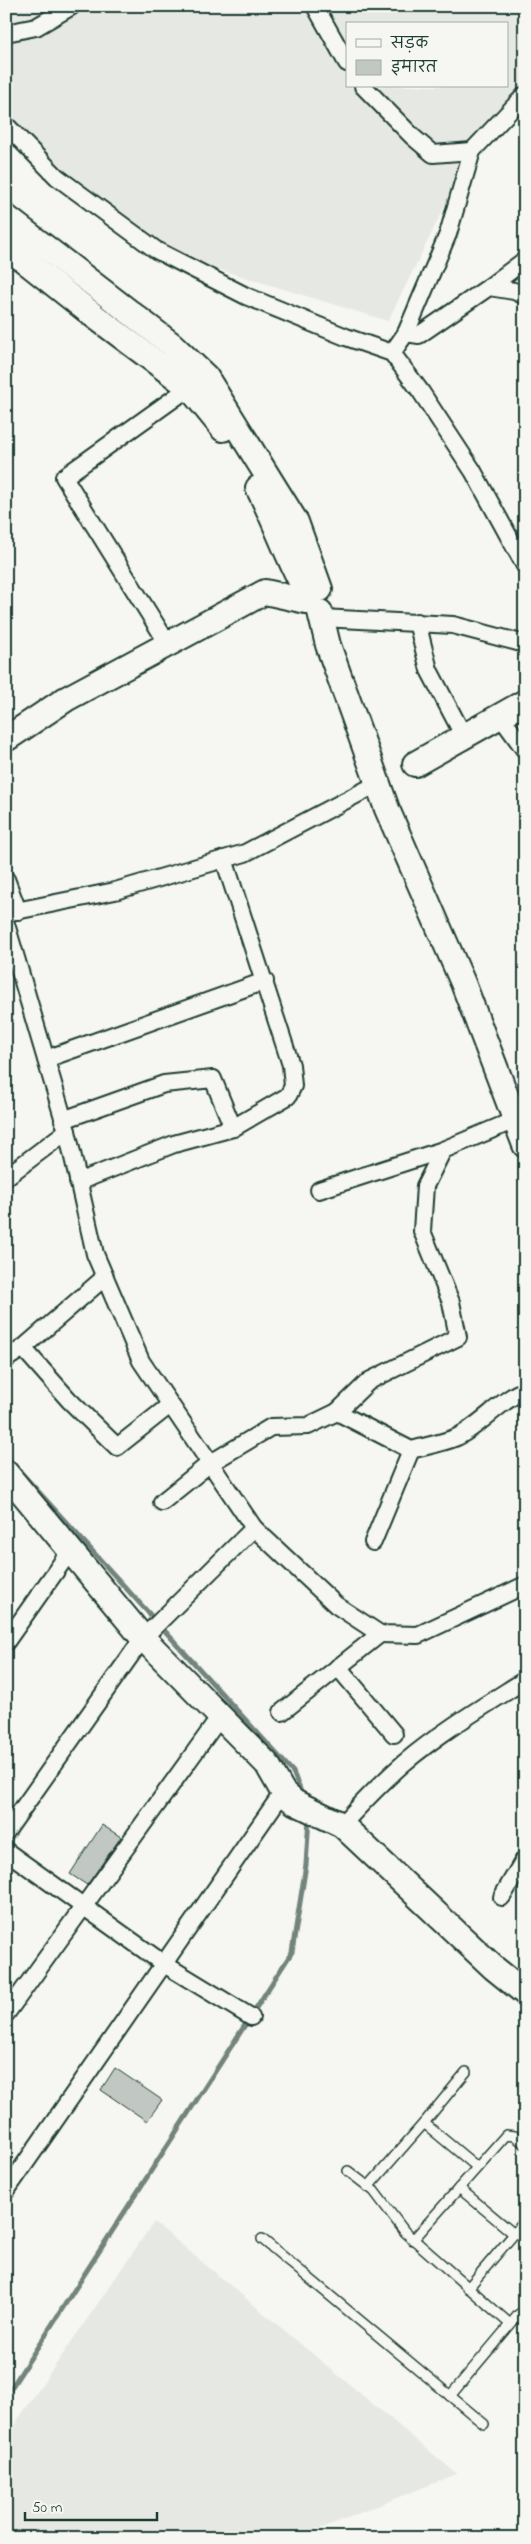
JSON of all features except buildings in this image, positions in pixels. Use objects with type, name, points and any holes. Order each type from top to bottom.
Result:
[{"type":"main road","points":[[6,217],[171,344],[197,382],[230,437],[271,512],[296,575],[315,603],[328,645],[387,809],[463,983],[525,1145]]},
{"type":"main road","points":[[6,246],[92,315],[197,382]]},
{"type":"main road","points":[[6,739],[66,699],[265,592],[315,603]]},
{"type":"main road","points":[[415,764],[525,702]]},
{"type":"main road","points":[[6,1473],[142,1638],[266,1764],[288,1797],[333,1820],[487,1962],[525,1993]]},
{"type":"street","points":[[6,33],[36,27],[72,6]]},
{"type":"street","points":[[315,6],[346,61]]},
{"type":"street","points":[[365,88],[413,137],[433,154],[472,151]]},
{"type":"street","points":[[392,353],[406,333],[448,234],[472,151],[525,95]]},
{"type":"street","points":[[6,125],[57,177],[156,250],[246,296],[346,337],[392,353],[421,392],[473,471],[525,566]]},
{"type":"street","points":[[406,333],[419,335],[525,260]]},
{"type":"street","points":[[489,287],[514,291],[525,296]]},
{"type":"street","points":[[168,644],[64,477],[197,382]]},
{"type":"street","points":[[315,603],[417,622],[453,624],[525,644]]},
{"type":"street","points":[[417,622],[429,670],[460,729],[467,735]]},
{"type":"street","points":[[501,717],[525,750]]},
{"type":"street","points":[[6,879],[12,912],[115,891],[245,853],[379,783]]},
{"type":"street","points":[[78,1182],[174,1144],[233,1128],[288,1096],[293,1086],[291,1065],[224,859]]},
{"type":"street","points":[[6,924],[65,1126],[95,1254],[141,1360],[209,1464],[254,1528],[336,1605],[380,1634],[418,1635],[525,1585]]},
{"type":"street","points":[[46,1059],[265,981]]},
{"type":"street","points":[[6,1177],[65,1126],[164,1084],[213,1079],[233,1128]]},
{"type":"street","points":[[319,1190],[443,1150],[515,1120]]},
{"type":"street","points":[[162,1502],[209,1464],[271,1427],[308,1426],[337,1412],[369,1381],[458,1337],[451,1302],[422,1231],[426,1186],[443,1150]]},
{"type":"street","points":[[6,1359],[23,1348],[105,1277]]},
{"type":"street","points":[[23,1348],[69,1400],[117,1447],[170,1405]]},
{"type":"street","points":[[337,1412],[411,1450],[456,1437],[517,1393],[525,1390]]},
{"type":"street","points":[[373,1542],[411,1450]]},
{"type":"street","points":[[6,1832],[142,1638],[254,1528]]},
{"type":"street","points":[[6,1642],[70,1550]]},
{"type":"street","points":[[282,1712],[380,1634]]},
{"type":"street","points":[[338,1667],[394,1734]]},
{"type":"street","points":[[333,1820],[371,1793],[405,1762],[460,1721],[525,1680]]},
{"type":"street","points":[[6,2014],[85,1907],[220,1717]]},
{"type":"street","points":[[6,2191],[164,1964],[288,1797]]},
{"type":"street","points":[[6,1851],[164,1964],[251,2017]]},
{"type":"street","points":[[502,1897],[525,1858]]},
{"type":"lane","points":[[368,2187],[466,2072]]},
{"type":"lane","points":[[424,2123],[477,2167]]},
{"type":"lane","points":[[413,2240],[506,2135],[515,2136],[525,2144]]},
{"type":"lane","points":[[348,2170],[368,2187],[413,2240],[510,2324]]},
{"type":"lane","points":[[459,2188],[514,2234]]},
{"type":"lane","points":[[468,2288],[525,2220]]},
{"type":"lane","points":[[262,2239],[484,2424]]},
{"type":"lane","points":[[450,2396],[519,2314],[525,2319]]},
{"type":"shaded area","points":[[6,6],[525,6],[525,87],[472,151],[388,321],[156,250],[6,124]]},
{"type":"shaded area","points":[[154,2222],[457,2474],[297,2538],[6,2538],[6,2437]]},
{"type":"waterway","points":[[6,1456],[293,1772],[303,1797]]},
{"type":"waterway","points":[[6,2396],[292,1952],[306,1865],[309,1817]]}]
